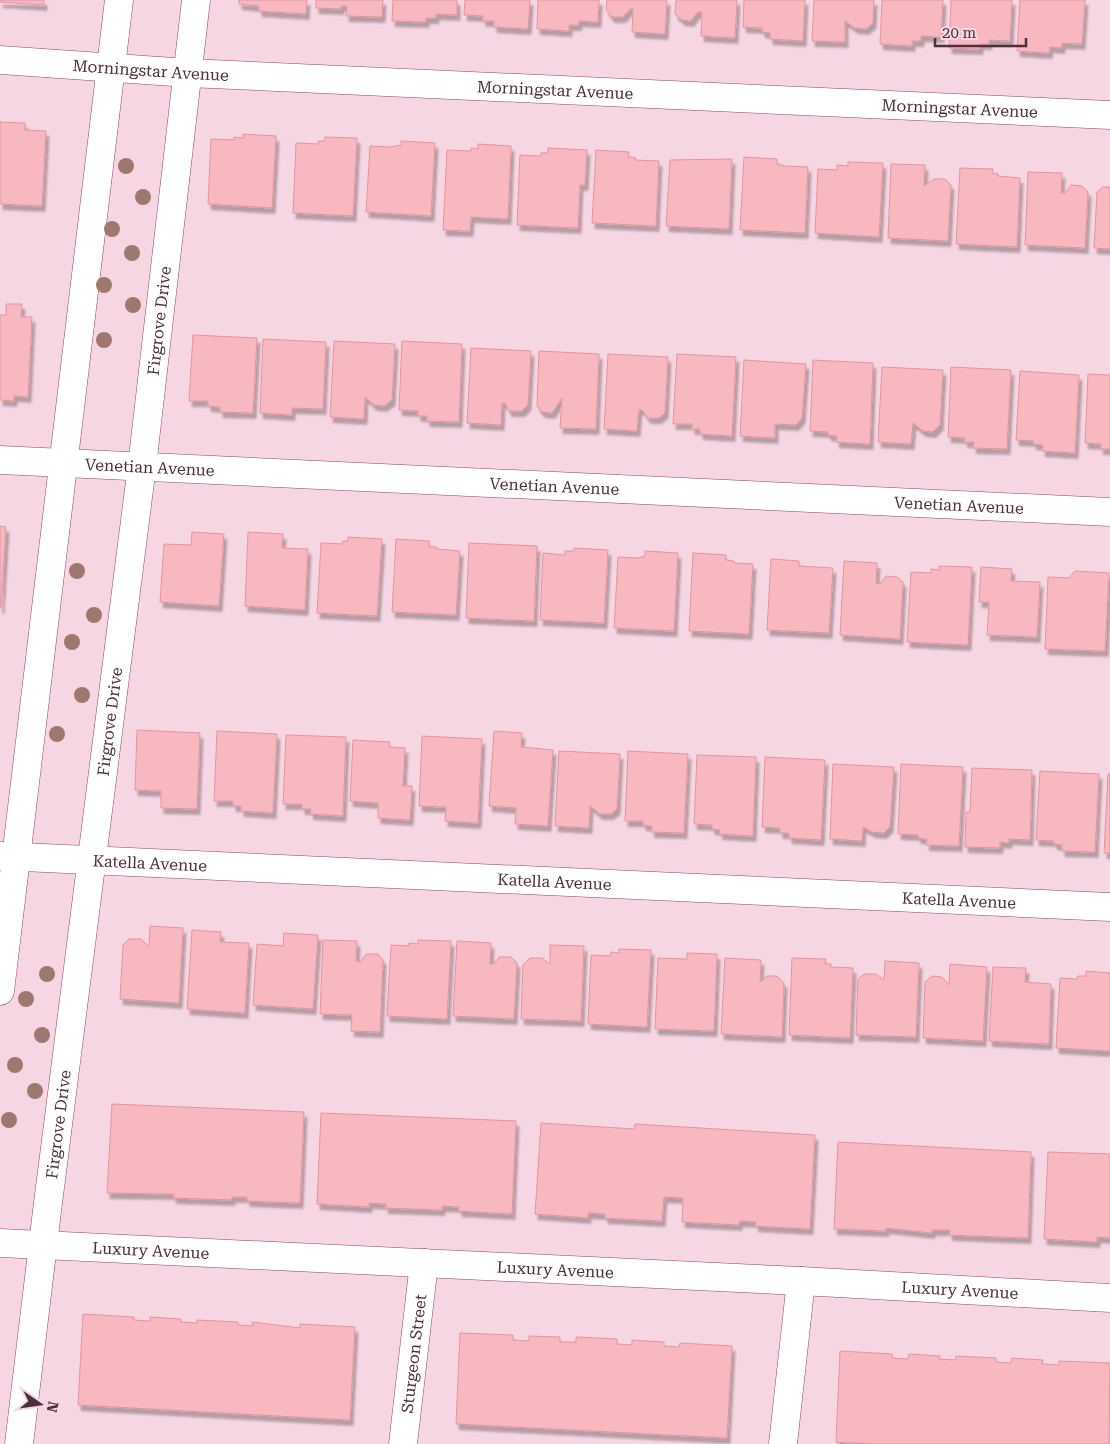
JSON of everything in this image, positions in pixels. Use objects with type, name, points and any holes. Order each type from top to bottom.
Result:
[{"type":"street","points":[[0,991],[8,856],[64,464],[119,0]]},
{"type":"street","name":"Firgrove Drive","points":[[19,1444],[142,466],[196,0]]},
{"type":"street","name":"Morningstar Avenue","points":[[0,60],[110,66],[188,73],[1110,115]]},
{"type":"street","name":"Venetian Avenue","points":[[0,460],[1110,512]]},
{"type":"street","name":"Katella Avenue","points":[[8,856],[1110,907]]},
{"type":"street","name":"Luxury Avenue","points":[[0,1242],[1110,1298]]},
{"type":"street","name":"Sturgeon Street","points":[[403,1444],[424,1263]]},
{"type":"street","points":[[783,1444],[801,1281]]},
{"type":"building","points":[[0,0],[44,0],[44,5],[0,2]]},
{"type":"building","points":[[239,0],[307,0],[306,14],[259,11],[259,6],[239,4]]},
{"type":"building","points":[[316,0],[383,0],[382,17],[346,16],[347,6],[341,6],[341,9],[316,8]]},
{"type":"building","points":[[393,0],[457,0],[457,15],[436,14],[436,18],[426,18],[426,22],[392,21]]},
{"type":"building","points":[[465,0],[530,0],[528,29],[494,27],[494,21],[483,21],[483,16],[464,15]]},
{"type":"building","points":[[538,0],[599,0],[598,22],[579,21],[579,25],[569,25],[569,31],[537,29]]},
{"type":"building","points":[[607,0],[667,0],[665,34],[632,32],[633,9],[630,9],[623,17],[612,17],[606,10]]},
{"type":"building","points":[[676,0],[737,0],[735,38],[701,36],[702,12],[698,12],[691,21],[682,20],[675,14]]},
{"type":"building","points":[[744,0],[805,0],[803,41],[770,39],[770,33],[762,32],[762,28],[743,27]]},
{"type":"building","points":[[814,0],[874,0],[873,23],[866,29],[855,28],[845,21],[845,42],[812,41]]},
{"type":"building","points":[[882,0],[943,0],[941,37],[921,36],[921,41],[912,41],[912,46],[880,44]]},
{"type":"building","points":[[951,0],[1012,0],[1010,41],[989,40],[989,44],[980,44],[980,49],[949,48]]},
{"type":"building","points":[[1020,0],[1085,0],[1082,44],[1062,43],[1062,48],[1050,47],[1049,53],[1017,51]]},
{"type":"building","points":[[0,122],[25,123],[25,130],[46,131],[42,206],[0,204]]},
{"type":"building","points":[[243,134],[276,136],[272,208],[208,204],[211,139],[234,140],[234,137],[243,138]]},
{"type":"building","points":[[325,137],[357,138],[353,216],[293,213],[296,143],[318,144],[318,141],[325,141]]},
{"type":"building","points":[[401,141],[435,143],[431,216],[366,212],[370,146],[391,147],[401,145]]},
{"type":"building","points":[[478,144],[511,146],[508,219],[471,217],[470,231],[443,230],[447,150],[471,151],[471,148],[478,149]]},
{"type":"building","points":[[548,148],[587,150],[585,185],[580,185],[578,228],[517,225],[520,155],[540,156],[541,153],[548,153]]},
{"type":"building","points":[[596,150],[629,152],[628,157],[636,158],[635,160],[659,161],[656,226],[592,223]]},
{"type":"building","points":[[744,157],[777,159],[777,164],[808,167],[805,233],[740,230]]},
{"type":"building","points":[[732,159],[729,229],[666,226],[670,160]]},
{"type":"building","points":[[848,162],[883,163],[879,237],[815,233],[818,169],[837,170],[837,165],[848,166]]},
{"type":"building","points":[[891,164],[925,165],[924,186],[934,179],[945,179],[951,185],[948,241],[888,238]]},
{"type":"building","points":[[960,168],[993,169],[992,173],[998,174],[998,176],[1020,178],[1017,247],[956,244]]},
{"type":"building","points":[[1028,172],[1062,173],[1061,193],[1065,193],[1071,185],[1082,186],[1088,192],[1085,248],[1025,245]]},
{"type":"building","points":[[1103,187],[1110,187],[1110,249],[1094,248],[1097,192]]},
{"type":"building","points":[[6,304],[22,304],[21,317],[32,317],[28,397],[14,396],[14,401],[0,400],[0,315],[6,315]]},
{"type":"building","points":[[193,335],[257,338],[253,413],[220,412],[220,407],[208,406],[208,401],[189,401]]},
{"type":"building","points":[[263,339],[326,342],[323,409],[292,408],[292,415],[260,413]]},
{"type":"building","points":[[334,341],[395,344],[392,400],[384,406],[374,405],[365,397],[364,419],[330,417]]},
{"type":"building","points":[[402,341],[462,344],[459,422],[427,421],[427,416],[418,416],[418,411],[399,410]]},
{"type":"building","points":[[471,348],[531,351],[528,405],[522,411],[509,411],[505,403],[502,403],[501,425],[467,423]]},
{"type":"building","points":[[539,351],[599,354],[596,429],[560,428],[562,398],[552,413],[542,412],[537,406]]},
{"type":"building","points":[[608,354],[668,357],[665,413],[659,418],[648,418],[639,409],[637,431],[604,429]]},
{"type":"building","points":[[677,354],[736,357],[732,436],[700,434],[700,429],[692,429],[692,424],[673,424]]},
{"type":"building","points":[[744,360],[806,364],[802,418],[796,425],[775,424],[775,438],[740,436]]},
{"type":"building","points":[[813,360],[873,363],[870,444],[836,442],[837,436],[828,435],[828,432],[810,431]]},
{"type":"building","points":[[882,367],[943,370],[940,425],[933,432],[923,431],[913,423],[911,444],[878,442]]},
{"type":"building","points":[[951,367],[1011,370],[1007,449],[973,448],[974,442],[964,442],[965,438],[948,437]]},
{"type":"building","points":[[1020,371],[1079,375],[1075,453],[1042,451],[1043,445],[1033,444],[1034,441],[1016,440]]},
{"type":"building","points":[[1088,374],[1110,375],[1110,449],[1100,449],[1101,444],[1085,443]]},
{"type":"building","points":[[0,526],[6,527],[1,608],[0,608]]},
{"type":"building","points":[[192,532],[224,534],[219,606],[160,602],[164,544],[191,545]]},
{"type":"building","points":[[248,532],[283,534],[282,548],[308,549],[305,610],[245,606]]},
{"type":"building","points":[[348,537],[382,539],[377,616],[317,613],[321,543],[342,544],[343,541],[348,541]]},
{"type":"building","points":[[396,539],[429,541],[429,547],[460,551],[456,615],[392,612]]},
{"type":"building","points":[[469,543],[537,546],[534,621],[466,618]]},
{"type":"building","points":[[574,548],[608,550],[604,623],[540,620],[543,553],[565,555],[565,551],[574,551]]},
{"type":"building","points":[[645,551],[678,553],[674,631],[614,628],[618,557],[638,558],[645,556]]},
{"type":"building","points":[[693,553],[726,555],[726,560],[734,561],[734,563],[753,564],[749,634],[689,631]]},
{"type":"building","points":[[771,559],[799,561],[799,566],[833,568],[829,633],[767,630]]},
{"type":"building","points":[[844,561],[877,563],[876,583],[880,584],[886,576],[897,577],[903,582],[900,639],[840,635]]},
{"type":"building","points":[[939,566],[972,567],[968,645],[907,642],[911,572],[931,573],[931,569],[939,570]]},
{"type":"building","points":[[981,567],[1012,569],[1011,581],[1040,582],[1037,637],[987,635],[989,602],[979,602]]},
{"type":"building","points":[[1075,571],[1109,573],[1105,651],[1045,649],[1048,577],[1069,578]]},
{"type":"building","points":[[137,730],[200,733],[197,809],[161,808],[161,791],[135,790]]},
{"type":"building","points":[[217,731],[277,734],[273,813],[241,811],[241,806],[233,806],[233,801],[214,801]]},
{"type":"building","points":[[494,731],[522,733],[521,747],[553,750],[548,826],[515,824],[516,808],[489,806]]},
{"type":"building","points":[[286,735],[346,737],[343,816],[310,814],[311,809],[302,809],[302,804],[283,804]]},
{"type":"building","points":[[422,736],[482,739],[478,823],[445,821],[446,807],[419,806]]},
{"type":"building","points":[[353,740],[390,742],[389,747],[405,748],[403,786],[412,786],[410,820],[378,818],[378,803],[350,801]]},
{"type":"building","points":[[559,751],[620,754],[617,809],[611,814],[600,814],[590,806],[589,828],[555,826]]},
{"type":"building","points":[[628,751],[688,754],[684,833],[651,832],[652,826],[643,825],[643,821],[625,821]]},
{"type":"building","points":[[697,755],[756,757],[753,836],[719,834],[720,830],[712,829],[712,825],[694,824]]},
{"type":"building","points":[[765,757],[825,760],[821,840],[789,838],[789,833],[780,833],[780,828],[762,827]]},
{"type":"building","points":[[833,764],[894,767],[890,827],[884,833],[872,832],[863,827],[862,841],[830,839]]},
{"type":"building","points":[[901,764],[963,767],[959,846],[926,845],[927,839],[918,838],[918,835],[898,834]]},
{"type":"building","points":[[972,768],[1032,770],[1030,840],[1009,839],[1009,843],[1000,842],[1000,848],[965,847],[966,812],[970,812]]},
{"type":"building","points":[[1040,771],[1099,774],[1095,852],[1062,851],[1062,845],[1054,844],[1054,841],[1036,840]]},
{"type":"building","points":[[1108,774],[1110,774],[1110,853],[1104,853]]},
{"type":"building","points":[[150,926],[183,928],[179,1003],[120,999],[123,945],[129,939],[141,939],[149,947]]},
{"type":"building","points":[[192,930],[221,932],[220,942],[249,943],[245,1013],[187,1009]]},
{"type":"building","points":[[284,933],[318,935],[313,1009],[253,1005],[257,944],[283,946]]},
{"type":"building","points":[[323,940],[357,941],[356,961],[360,962],[366,954],[378,954],[383,960],[380,1032],[351,1031],[352,1015],[320,1014]]},
{"type":"building","points":[[418,940],[451,941],[447,1019],[387,1016],[391,945],[409,946],[409,943],[418,944]]},
{"type":"building","points":[[457,941],[491,943],[490,964],[494,964],[499,957],[511,957],[517,963],[514,1019],[453,1016]]},
{"type":"building","points":[[550,945],[584,946],[581,1021],[521,1019],[523,965],[530,958],[542,958],[550,964]]},
{"type":"building","points":[[619,949],[651,950],[647,1027],[588,1024],[591,955],[610,956],[611,952],[619,953]]},
{"type":"building","points":[[687,953],[717,954],[714,1031],[655,1029],[658,958],[687,959]]},
{"type":"building","points":[[725,958],[761,960],[760,981],[767,976],[777,976],[784,983],[782,1037],[721,1034]]},
{"type":"building","points":[[792,958],[826,959],[825,964],[831,964],[831,967],[853,968],[850,1038],[789,1035]]},
{"type":"building","points":[[885,961],[919,963],[916,1037],[856,1035],[858,979],[864,974],[876,974],[884,980]]},
{"type":"building","points":[[950,964],[987,967],[983,1041],[923,1038],[925,982],[932,976],[942,977],[949,985]]},
{"type":"building","points":[[993,967],[1026,968],[1025,982],[1051,984],[1049,1044],[989,1041]]},
{"type":"building","points":[[1086,971],[1110,973],[1110,1051],[1056,1048],[1060,978],[1077,979],[1078,976],[1086,976]]},
{"type":"building","points":[[112,1104],[304,1112],[300,1203],[247,1201],[247,1197],[232,1197],[232,1200],[173,1198],[174,1194],[107,1193]]},
{"type":"building","points":[[321,1113],[516,1121],[512,1214],[459,1211],[459,1207],[442,1206],[442,1210],[385,1208],[386,1204],[369,1203],[369,1207],[317,1204]]},
{"type":"building","points":[[541,1123],[634,1129],[635,1124],[815,1135],[810,1229],[755,1226],[756,1222],[740,1221],[739,1225],[682,1222],[683,1198],[664,1197],[662,1221],[605,1218],[605,1214],[588,1213],[588,1218],[535,1214]]},
{"type":"building","points":[[838,1142],[1031,1152],[1028,1238],[949,1235],[950,1230],[932,1230],[932,1233],[886,1228],[886,1231],[834,1229]]},
{"type":"building","points":[[1048,1152],[1110,1154],[1110,1238],[1097,1237],[1097,1242],[1044,1239]]},
{"type":"building","points":[[83,1314],[134,1317],[134,1320],[150,1321],[150,1317],[181,1319],[181,1322],[197,1323],[197,1320],[238,1322],[238,1325],[253,1326],[252,1322],[300,1328],[300,1324],[355,1327],[350,1420],[78,1405]]},
{"type":"building","points":[[460,1333],[513,1335],[513,1340],[529,1341],[529,1336],[560,1337],[560,1342],[576,1342],[576,1337],[617,1339],[617,1344],[632,1345],[632,1340],[664,1342],[664,1346],[679,1347],[680,1343],[732,1346],[727,1438],[456,1424]]},
{"type":"building","points":[[840,1351],[892,1354],[892,1358],[908,1359],[909,1354],[940,1356],[939,1359],[955,1360],[956,1356],[996,1358],[996,1362],[1011,1363],[1012,1358],[1043,1360],[1042,1364],[1059,1365],[1059,1361],[1110,1363],[1109,1444],[871,1444],[836,1442]]}]
